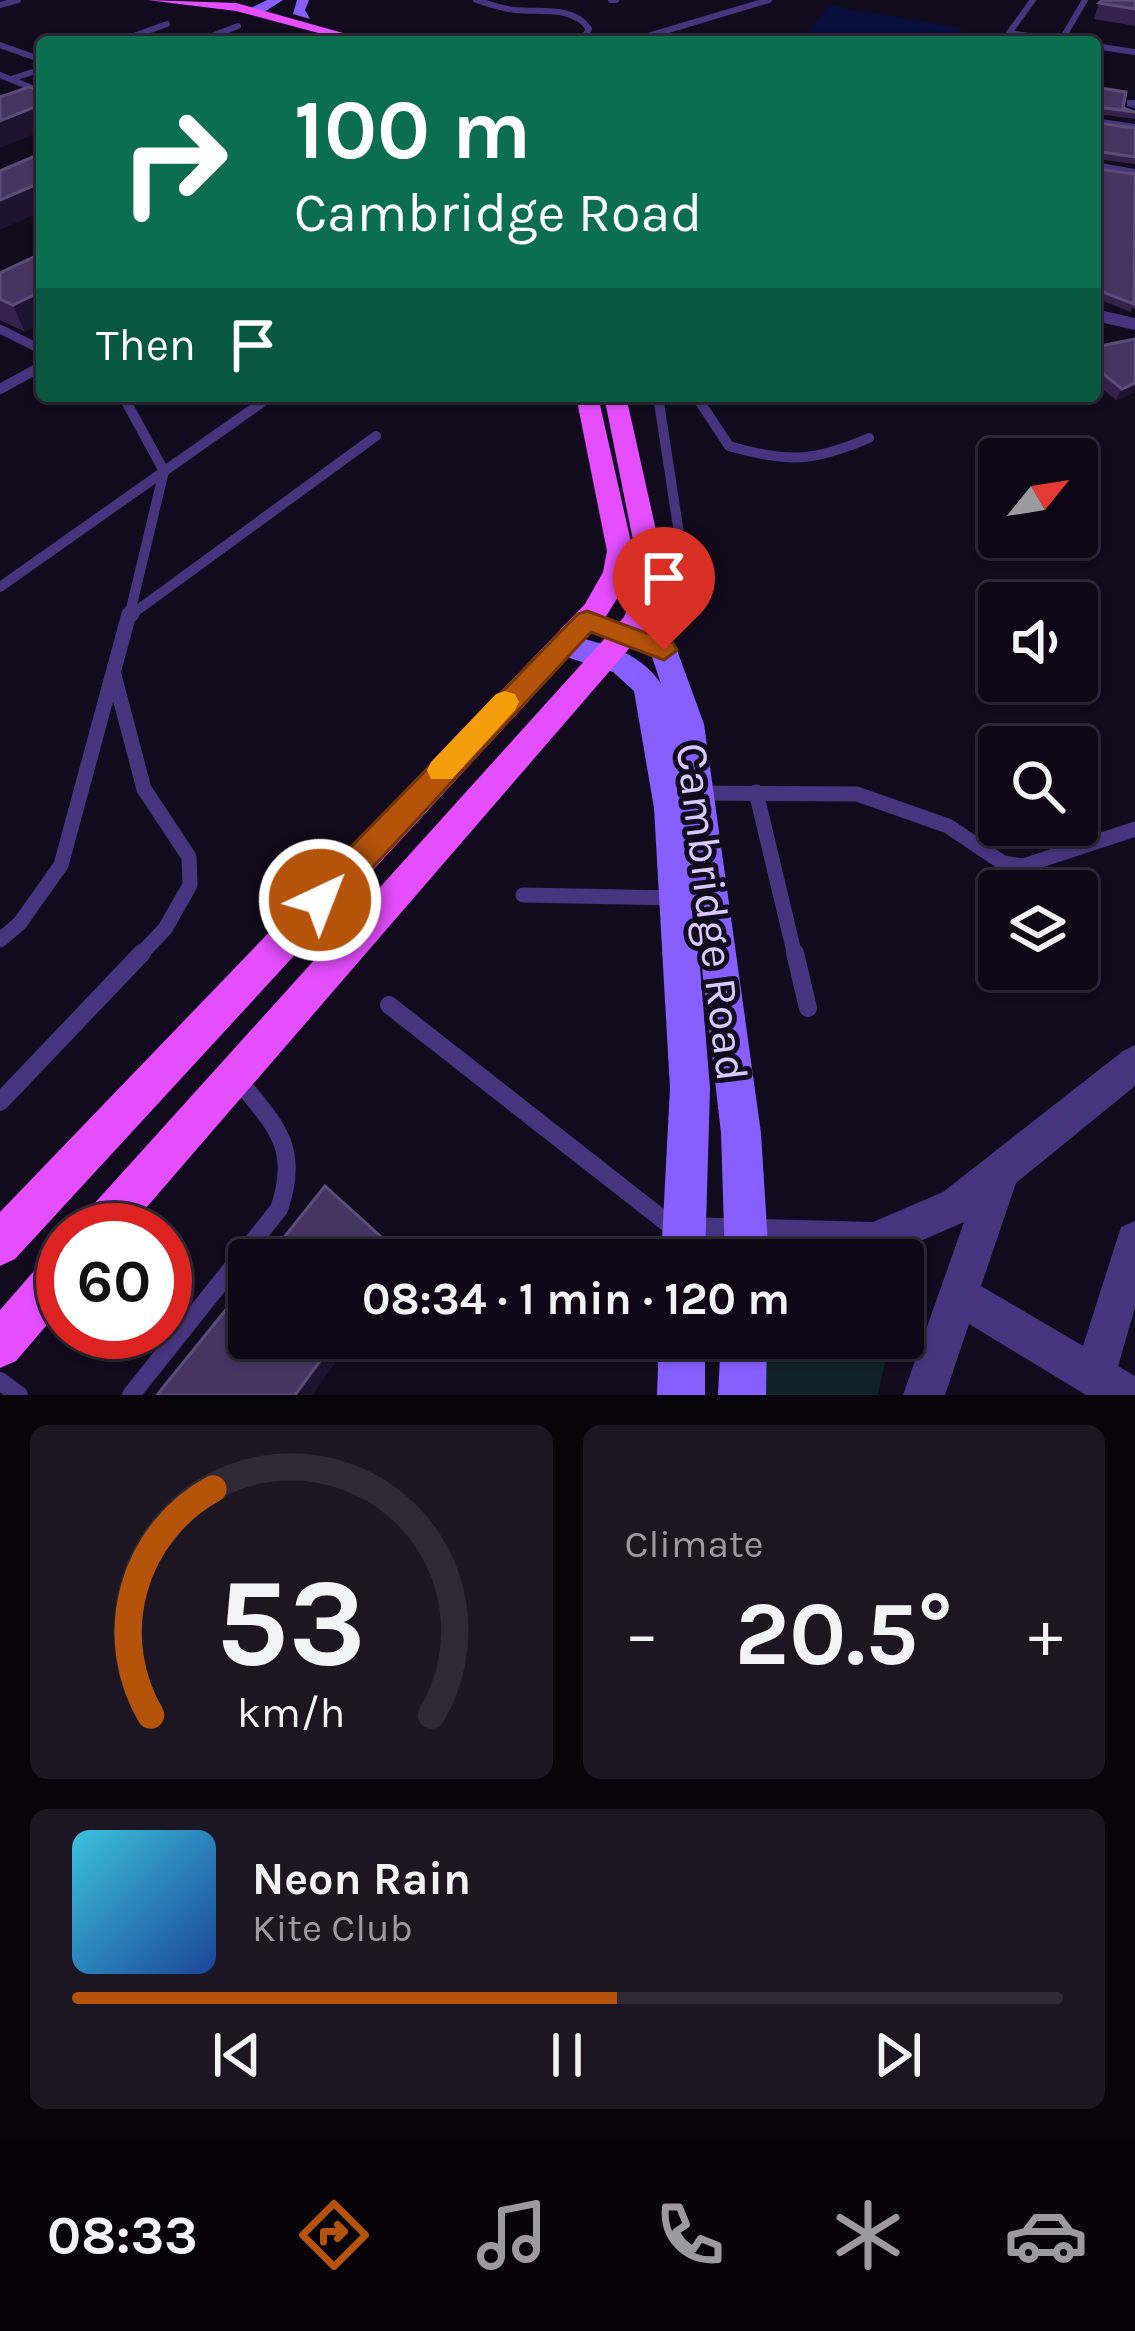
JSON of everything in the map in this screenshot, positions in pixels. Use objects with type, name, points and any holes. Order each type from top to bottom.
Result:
[{"type":"main road","points":[[153,0],[304,8],[364,36]]},
{"type":"main road","points":[[237,0],[360,36]]},
{"type":"main road","points":[[0,1244],[574,632],[618,576],[620,550],[588,402]]},
{"type":"main road","points":[[122,1203],[617,646],[653,575],[616,402]]},
{"type":"main road","points":[[0,1345],[36,1303]]},
{"type":"street","points":[[1101,123],[1135,128]]},
{"type":"street","points":[[1113,173],[1135,150]]},
{"type":"street","points":[[1101,316],[1135,324]]},
{"type":"street","name":"Cambridge Road","points":[[574,632],[617,646],[664,650],[689,724],[742,1133],[747,1239]]},
{"type":"street","name":"Cambridge Road","points":[[617,646],[649,690],[670,808],[689,1088],[683,1239]]},
{"type":"street","points":[[880,1239],[957,1206],[1135,1064]]},
{"type":"street","points":[[924,1395],[1001,1171]]},
{"type":"street","points":[[958,1295],[1110,1385],[1135,1241]]},
{"type":"street","points":[[681,1395],[682,1359]]},
{"type":"street","points":[[742,1395],[743,1359]]},
{"type":"lane","points":[[0,5],[18,0]]},
{"type":"lane","points":[[476,0],[575,17],[589,28],[584,36]]},
{"type":"lane","points":[[648,36],[769,0]]},
{"type":"lane","points":[[1030,36],[1009,33],[1033,0]]},
{"type":"lane","points":[[1067,36],[1085,0]]},
{"type":"lane","points":[[134,36],[167,24]]},
{"type":"lane","points":[[212,36],[238,26]]},
{"type":"lane","points":[[0,45],[36,61]]},
{"type":"lane","points":[[1101,47],[1135,51]]},
{"type":"lane","points":[[11,80],[36,67]]},
{"type":"lane","points":[[0,75],[36,90]]},
{"type":"lane","points":[[0,329],[36,347]]},
{"type":"lane","points":[[0,389],[36,369]]},
{"type":"lane","points":[[0,940],[20,923],[61,866],[164,472],[126,402]]},
{"type":"lane","points":[[0,587],[263,402]]},
{"type":"lane","points":[[659,402],[682,553]]},
{"type":"lane","points":[[700,402],[729,446],[785,462],[814,462],[869,439]]},
{"type":"lane","points":[[127,617],[376,436]]},
{"type":"lane","points":[[0,1102],[165,929],[190,885],[189,857],[145,790],[112,670]]},
{"type":"lane","points":[[756,792],[808,1008]]},
{"type":"lane","points":[[698,793],[857,794],[948,826],[1003,863],[1023,866],[1135,829]]},
{"type":"lane","points":[[523,895],[676,898]]},
{"type":"lane","points":[[389,1005],[672,1239]]},
{"type":"lane","points":[[131,1395],[279,1209],[293,1177],[291,1149],[234,1074]]},
{"type":"lane","points":[[0,1382],[19,1395]]},
{"type":"green space","points":[[741,1359],[886,1359],[878,1395],[740,1395]]},
{"type":"shaded area","points":[[829,5],[957,27],[966,36],[806,36]]},
{"type":"building","points":[[1135,0],[1135,9],[1099,3]]},
{"type":"building","points":[[29,87],[36,89],[36,106],[0,121],[0,97]]},
{"type":"building","points":[[1101,88],[1126,92],[1123,108],[1135,112],[1101,107]]},
{"type":"building","points":[[1101,124],[1135,128],[1135,157],[1101,152]]},
{"type":"building","points":[[36,156],[36,185],[0,200],[0,171]]},
{"type":"building","points":[[1101,170],[1135,174],[1134,304],[1101,291]]},
{"type":"building","points":[[36,256],[36,294],[13,305],[0,299],[0,273]]},
{"type":"building","points":[[1135,339],[1135,383],[1122,389],[1101,372],[1101,346]]},
{"type":"building","points":[[325,1186],[384,1239],[283,1239]]},
{"type":"building","points":[[228,1307],[228,1359],[322,1359],[295,1395],[157,1395],[186,1359],[192,1359],[192,1352]]},
{"type":"slow traffic","points":[[441,770],[505,702]]},
{"type":"route","points":[[320,900],[587,620],[664,650]]}]
